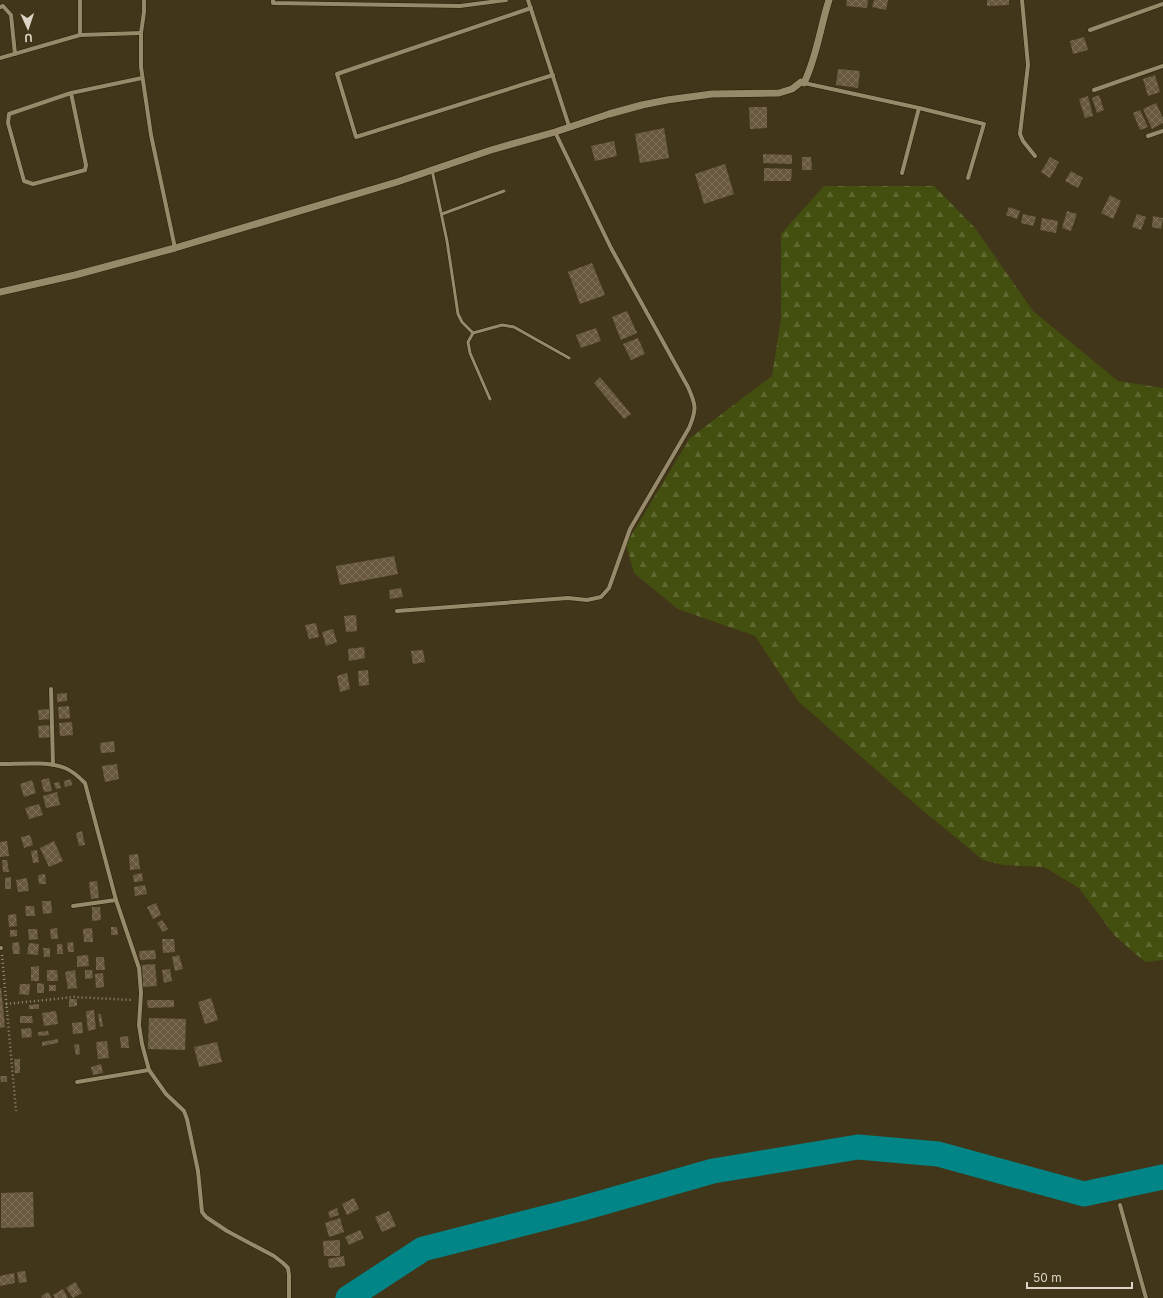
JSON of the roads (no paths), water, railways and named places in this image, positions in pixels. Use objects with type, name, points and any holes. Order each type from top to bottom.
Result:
[{"type":"street","points":[[80,0],[80,35]]},
{"type":"street","points":[[144,0],[141,33],[142,78],[151,135],[175,248]]},
{"type":"street","points":[[273,0],[273,3],[460,6],[506,0]]},
{"type":"street","points":[[528,0],[569,126]]},
{"type":"street","points":[[804,83],[817,49],[829,0]]},
{"type":"street","points":[[1022,0],[1028,65],[1020,134],[1023,141],[1035,156]]},
{"type":"street","points":[[1090,30],[1163,4]]},
{"type":"street","points":[[0,7],[3,6],[11,15],[15,54]]},
{"type":"street","points":[[531,8],[337,74],[356,137],[552,75]]},
{"type":"street","points":[[0,58],[80,35],[141,33]]},
{"type":"street","points":[[1094,90],[1163,66]]},
{"type":"street","points":[[71,93],[86,165],[85,170],[33,184],[24,181],[8,122],[9,114],[71,93],[142,78]]},
{"type":"street","points":[[0,292],[75,275],[175,248],[397,182],[491,150],[555,132],[569,126],[609,114],[667,100],[712,94],[779,93],[792,89],[801,82],[984,124],[968,178]]},
{"type":"street","points":[[902,174],[918,108]]},
{"type":"street","points":[[1148,136],[1163,131]]},
{"type":"street","points":[[397,611],[568,598],[588,600],[601,597],[609,588],[630,529],[689,428],[695,412],[688,387],[611,248],[555,132]]},
{"type":"street","points":[[51,689],[54,765]]},
{"type":"street","points":[[0,764],[54,765],[72,771],[85,783],[116,900],[139,968],[141,981],[139,1025],[149,1070],[166,1094],[184,1111],[187,1118],[197,1164],[202,1212],[206,1217],[227,1231],[274,1256],[284,1263],[288,1268],[290,1298]]},
{"type":"street","points":[[73,906],[116,900]]},
{"type":"street","points":[[77,1082],[149,1070]]},
{"type":"street","points":[[1120,1205],[1146,1298]]},
{"type":"lane","points":[[432,170],[448,241],[458,314],[462,322],[473,333]]},
{"type":"lane","points":[[442,214],[504,191]]},
{"type":"lane","points":[[490,399],[470,353],[468,342],[473,333],[502,325],[514,327],[569,358]]},
{"type":"waterway","points":[[348,1298],[423,1249],[580,1209],[713,1171],[858,1147],[938,1154],[1084,1194],[1163,1177]]}]
